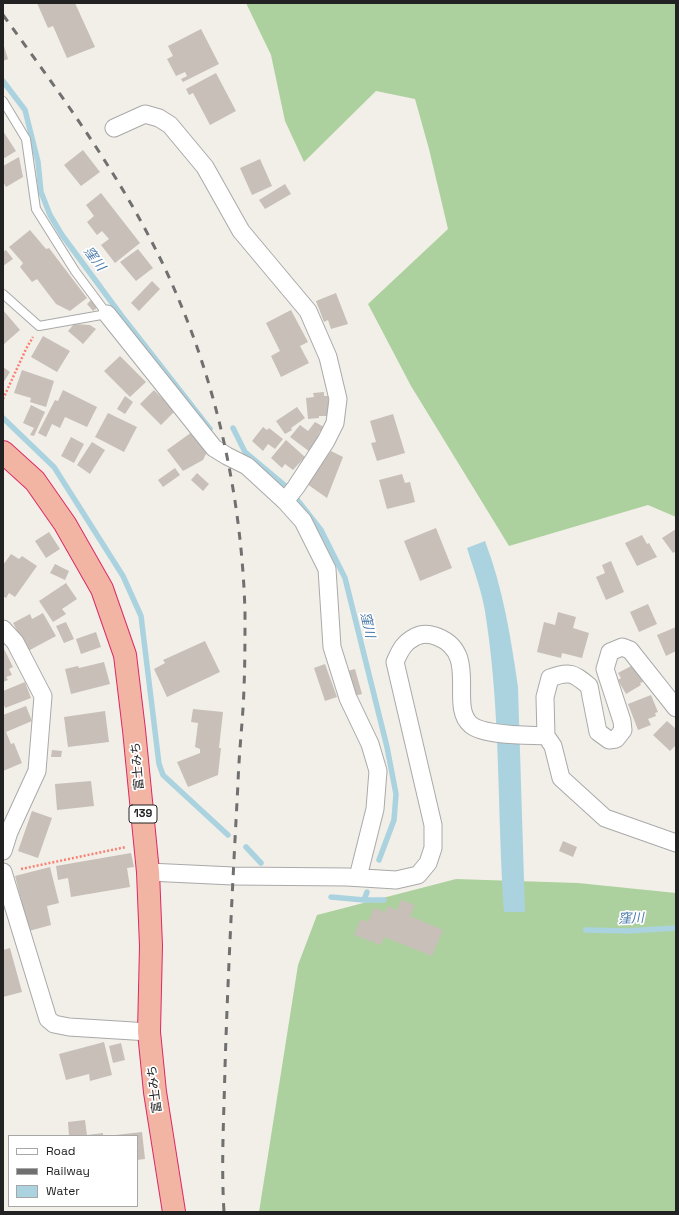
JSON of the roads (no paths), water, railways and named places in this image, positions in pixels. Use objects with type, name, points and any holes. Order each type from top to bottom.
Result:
[{"type":"highway","name":"富士みち","points":[[3,452],[35,481],[65,524],[102,589],[126,655],[148,872],[151,946],[149,1032],[154,1092],[174,1212]]},
{"type":"street","points":[[114,128],[145,114],[159,118],[170,125],[205,167],[241,231],[308,311],[328,357],[338,399],[334,423],[326,441],[290,495]]},
{"type":"street","points":[[107,314],[214,448],[247,466],[290,495],[327,568],[332,647],[348,698],[370,744],[378,771],[375,809],[358,878]]},
{"type":"street","points":[[3,630],[15,642],[43,696],[38,771],[8,832],[3,851]]},
{"type":"street","points":[[148,872],[233,876],[396,880],[418,875],[428,862],[433,848],[433,825],[395,662],[407,641],[418,635],[431,635],[445,640],[456,652],[461,662],[464,714],[471,725],[490,733],[538,735],[553,746],[561,778],[605,818],[676,843]]},
{"type":"street","points":[[538,735],[550,678],[562,673],[575,675],[589,686],[598,732],[608,740],[616,739],[623,730],[622,721],[605,669],[610,652],[622,647],[630,650],[676,708]]},
{"type":"street","points":[[10,871],[48,1019],[54,1024],[69,1027],[149,1032]]},
{"type":"lane","points":[[3,101],[26,139],[36,209],[75,270],[107,314],[40,326],[3,294]]},
{"type":"water","points":[[485,541],[502,595],[518,687],[525,912],[504,912],[496,728],[491,654],[483,600],[467,548]]},
{"type":"waterway","name":"窪川","points":[[3,81],[25,110],[38,162],[41,192],[50,215],[62,235],[121,315],[210,429]]},
{"type":"waterway","points":[[3,418],[54,467],[123,576],[141,616],[159,764],[163,775],[228,835]]},
{"type":"waterway","name":"窪川","points":[[233,428],[245,452],[288,488],[321,530],[345,578],[387,747],[396,794],[394,820],[379,860]]},
{"type":"waterway","points":[[246,847],[261,863]]},
{"type":"waterway","name":"窪川","points":[[367,892],[364,900],[384,900]]},
{"type":"waterway","points":[[331,897],[364,900]]},
{"type":"waterway","name":"窪川","points":[[586,930],[627,931],[676,928]]},
{"type":"railway","points":[[3,15],[53,84],[101,155],[123,191],[164,266],[195,342],[218,417],[227,456],[234,495],[243,573],[245,669],[226,1031],[223,1158],[224,1212]]}]
